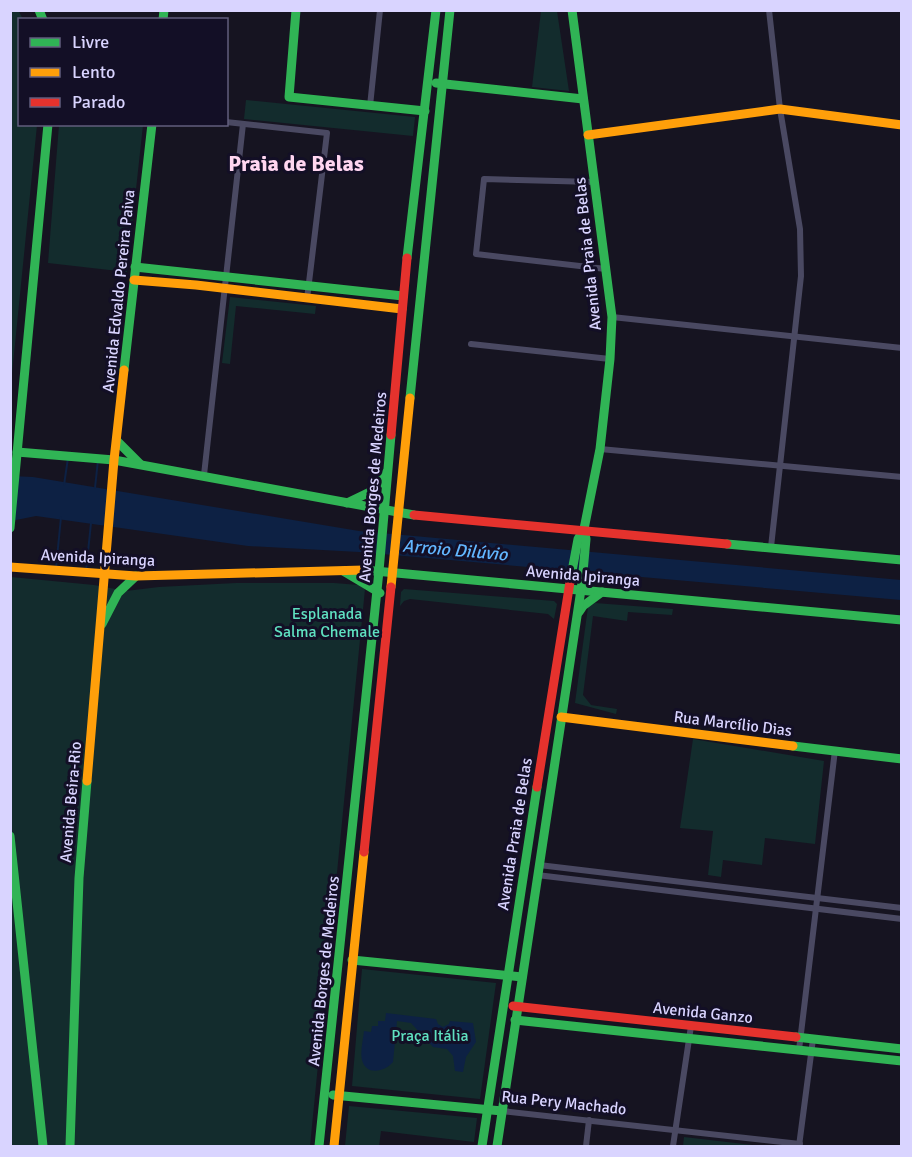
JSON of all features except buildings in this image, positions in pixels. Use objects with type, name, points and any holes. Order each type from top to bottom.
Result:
[{"type":"main road","points":[[296,10],[289,97],[425,111]]},
{"type":"main road","name":"Avenida Borges de Medeiros","points":[[319,1146],[379,571],[402,309],[436,10]]},
{"type":"main road","points":[[417,321],[450,10]]},
{"type":"main road","name":"Avenida Praia de Belas","points":[[482,1146],[558,647],[600,448],[610,359],[612,317],[572,10]]},
{"type":"main road","points":[[429,82],[583,99]]},
{"type":"main road","points":[[588,135],[780,109],[902,125]]},
{"type":"main road","points":[[10,528],[48,126]]},
{"type":"main road","name":"Avenida Edvaldo Pereira Paiva","points":[[114,460],[152,126]]},
{"type":"main road","points":[[135,267],[404,296]]},
{"type":"main road","points":[[196,285],[198,272]]},
{"type":"main road","points":[[134,280],[402,309],[417,321]]},
{"type":"main road","name":"Avenida Borges de Medeiros","points":[[334,1146],[417,321]]},
{"type":"main road","points":[[117,441],[140,464]]},
{"type":"main road","points":[[17,452],[140,464],[398,513],[902,560]]},
{"type":"main road","name":"Avenida Beira-Rio","points":[[70,1146],[78,887],[114,460]]},
{"type":"main road","points":[[347,503],[374,490],[388,470]]},
{"type":"main road","name":"Avenida Praia de Belas","points":[[497,1146],[581,590],[582,539]]},
{"type":"main road","name":"Avenida Ipiranga","points":[[10,567],[136,576],[379,571],[571,584],[581,590],[902,620]]},
{"type":"main road","points":[[341,570],[377,590],[389,601]]},
{"type":"main road","points":[[100,629],[118,593],[136,576]]},
{"type":"main road","points":[[577,614],[583,606],[602,592]]},
{"type":"main road","name":"Rua Marcílio Dias","points":[[561,717],[902,759]]},
{"type":"main road","points":[[10,836],[43,1146]]},
{"type":"main road","points":[[352,960],[522,977]]},
{"type":"main road","name":"Avenida Ganzo","points":[[502,1005],[902,1049]]},
{"type":"main road","points":[[607,1030],[608,1017]]},
{"type":"main road","name":"Avenida Ganzo","points":[[515,1020],[902,1061]]},
{"type":"main road","name":"Rua Pery Machado","points":[[325,1094],[502,1111]]},
{"type":"street","points":[[370,106],[380,10]]},
{"type":"street","points":[[769,10],[780,109],[800,229],[801,276],[771,547]]},
{"type":"street","points":[[228,122],[327,133],[307,299]]},
{"type":"street","points":[[204,475],[243,124]]},
{"type":"street","points":[[595,182],[484,178],[476,254],[606,269]]},
{"type":"street","points":[[612,317],[902,348]]},
{"type":"street","points":[[471,344],[610,359]]},
{"type":"street","points":[[600,448],[902,477]]},
{"type":"street","points":[[799,1050],[835,750]]},
{"type":"street","points":[[539,865],[902,908]]},
{"type":"street","points":[[537,875],[902,919]]},
{"type":"street","points":[[623,886],[624,875]]},
{"type":"street","points":[[725,898],[726,887]]},
{"type":"street","points":[[673,1146],[691,1026]]},
{"type":"street","points":[[800,1145],[813,1039]]},
{"type":"street","name":"Rua Pery Machado","points":[[502,1111],[800,1145]]},
{"type":"street","points":[[586,1146],[589,1120]]},
{"type":"green space","points":[[18,10],[22,18],[18,18],[18,126],[37,126],[11,384],[10,11]]},
{"type":"green space","points":[[541,11],[557,11],[569,91],[532,87]]},
{"type":"green space","points":[[246,100],[415,117],[413,136],[244,119]]},
{"type":"green space","points":[[59,126],[143,126],[127,272],[48,263]]},
{"type":"green space","points":[[230,297],[316,306],[315,314],[236,306],[230,364],[222,363]]},
{"type":"green space","name":"Esplanada Salma Chemale","points":[[11,577],[94,585],[126,591],[236,583],[334,583],[359,585],[365,589],[310,1146],[11,1146]]},
{"type":"green space","points":[[404,589],[554,601],[557,604],[554,619],[548,614],[410,599],[404,601],[400,606],[401,592]]},
{"type":"green space","points":[[595,603],[673,609],[672,615],[628,612],[627,621],[593,616],[583,695],[591,705],[617,709],[616,714],[575,703],[588,607]]},
{"type":"green space","points":[[693,739],[824,761],[815,844],[765,838],[762,865],[723,860],[721,877],[708,875],[713,831],[680,828]]},
{"type":"green space","name":"Praça Itália","points":[[362,969],[496,983],[480,1099],[352,1086]]},
{"type":"green space","points":[[349,1106],[477,1118],[474,1142],[381,1131],[379,1146],[345,1146]]},
{"type":"green space","points":[[684,1137],[761,1146],[683,1146]]},
{"type":"water","name":"Arroio Dilúvio","points":[[11,476],[33,477],[359,531],[901,580],[901,600],[359,552],[248,546],[36,516],[11,521]]},
{"type":"water","points":[[386,1013],[436,1019],[443,1027],[450,1021],[473,1023],[476,1042],[466,1057],[463,1072],[455,1071],[453,1056],[447,1049],[433,1047],[411,1023],[397,1021],[393,1062],[381,1070],[367,1068],[361,1057],[364,1031],[371,1032],[372,1026],[378,1026],[378,1021],[385,1021]]},
{"type":"waterway","points":[[64,485],[68,458]]},
{"type":"waterway","points":[[95,488],[98,460]]},
{"type":"waterway","points":[[56,568],[61,517]]},
{"type":"waterway","points":[[86,571],[91,523]]},
{"type":"traffic: fast","points":[[39,10],[42,18]]},
{"type":"traffic: fast","points":[[163,18],[164,10]]},
{"type":"traffic: fast","points":[[296,10],[289,97],[425,111]]},
{"type":"traffic: fast","points":[[407,258],[436,10]]},
{"type":"traffic: fast","points":[[410,398],[450,10]]},
{"type":"traffic: fast","points":[[570,582],[578,539],[584,529],[600,449],[610,359],[612,317],[572,10]]},
{"type":"traffic: fast","points":[[436,83],[583,99]]},
{"type":"traffic: fast","points":[[10,528],[48,126]]},
{"type":"traffic: fast","points":[[124,370],[152,126]]},
{"type":"traffic: fast","points":[[135,267],[403,296]]},
{"type":"traffic: fast","points":[[319,1146],[391,435]]},
{"type":"traffic: fast","points":[[117,441],[140,464]]},
{"type":"traffic: fast","points":[[17,452],[114,460],[414,515]]},
{"type":"traffic: fast","points":[[347,503],[374,490],[387,472]]},
{"type":"traffic: fast","points":[[497,1146],[582,583],[586,539],[584,529]]},
{"type":"traffic: fast","points":[[727,544],[902,560]]},
{"type":"traffic: fast","points":[[364,570],[902,620]]},
{"type":"traffic: fast","points":[[343,571],[380,593]]},
{"type":"traffic: fast","points":[[102,624],[118,593],[136,576]]},
{"type":"traffic: fast","points":[[579,612],[583,606],[602,592]]},
{"type":"traffic: fast","points":[[793,746],[902,759]]},
{"type":"traffic: fast","points":[[70,1146],[79,878],[87,781]]},
{"type":"traffic: fast","points":[[482,1146],[537,787]]},
{"type":"traffic: fast","points":[[10,836],[43,1146]]},
{"type":"traffic: fast","points":[[352,960],[522,977]]},
{"type":"traffic: fast","points":[[515,1020],[902,1061]]},
{"type":"traffic: fast","points":[[796,1037],[902,1049]]},
{"type":"traffic: fast","points":[[333,1095],[502,1111]]},
{"type":"traffic: slow","points":[[588,135],[780,109],[902,125]]},
{"type":"traffic: slow","points":[[134,280],[402,309]]},
{"type":"traffic: slow","points":[[87,781],[114,460],[124,370]]},
{"type":"traffic: slow","points":[[391,587],[410,398]]},
{"type":"traffic: slow","points":[[10,567],[136,576],[364,570]]},
{"type":"traffic: slow","points":[[561,717],[793,746]]},
{"type":"traffic: slow","points":[[334,1146],[364,852]]},
{"type":"traffic: jam","points":[[391,435],[407,258]]},
{"type":"traffic: jam","points":[[414,515],[727,544]]},
{"type":"traffic: jam","points":[[537,787],[570,582]]},
{"type":"traffic: jam","points":[[364,852],[391,587]]},
{"type":"traffic: jam","points":[[513,1006],[796,1037]]},
{"type":"district","name":"Praia de Belas","points":[[296,163]]}]
